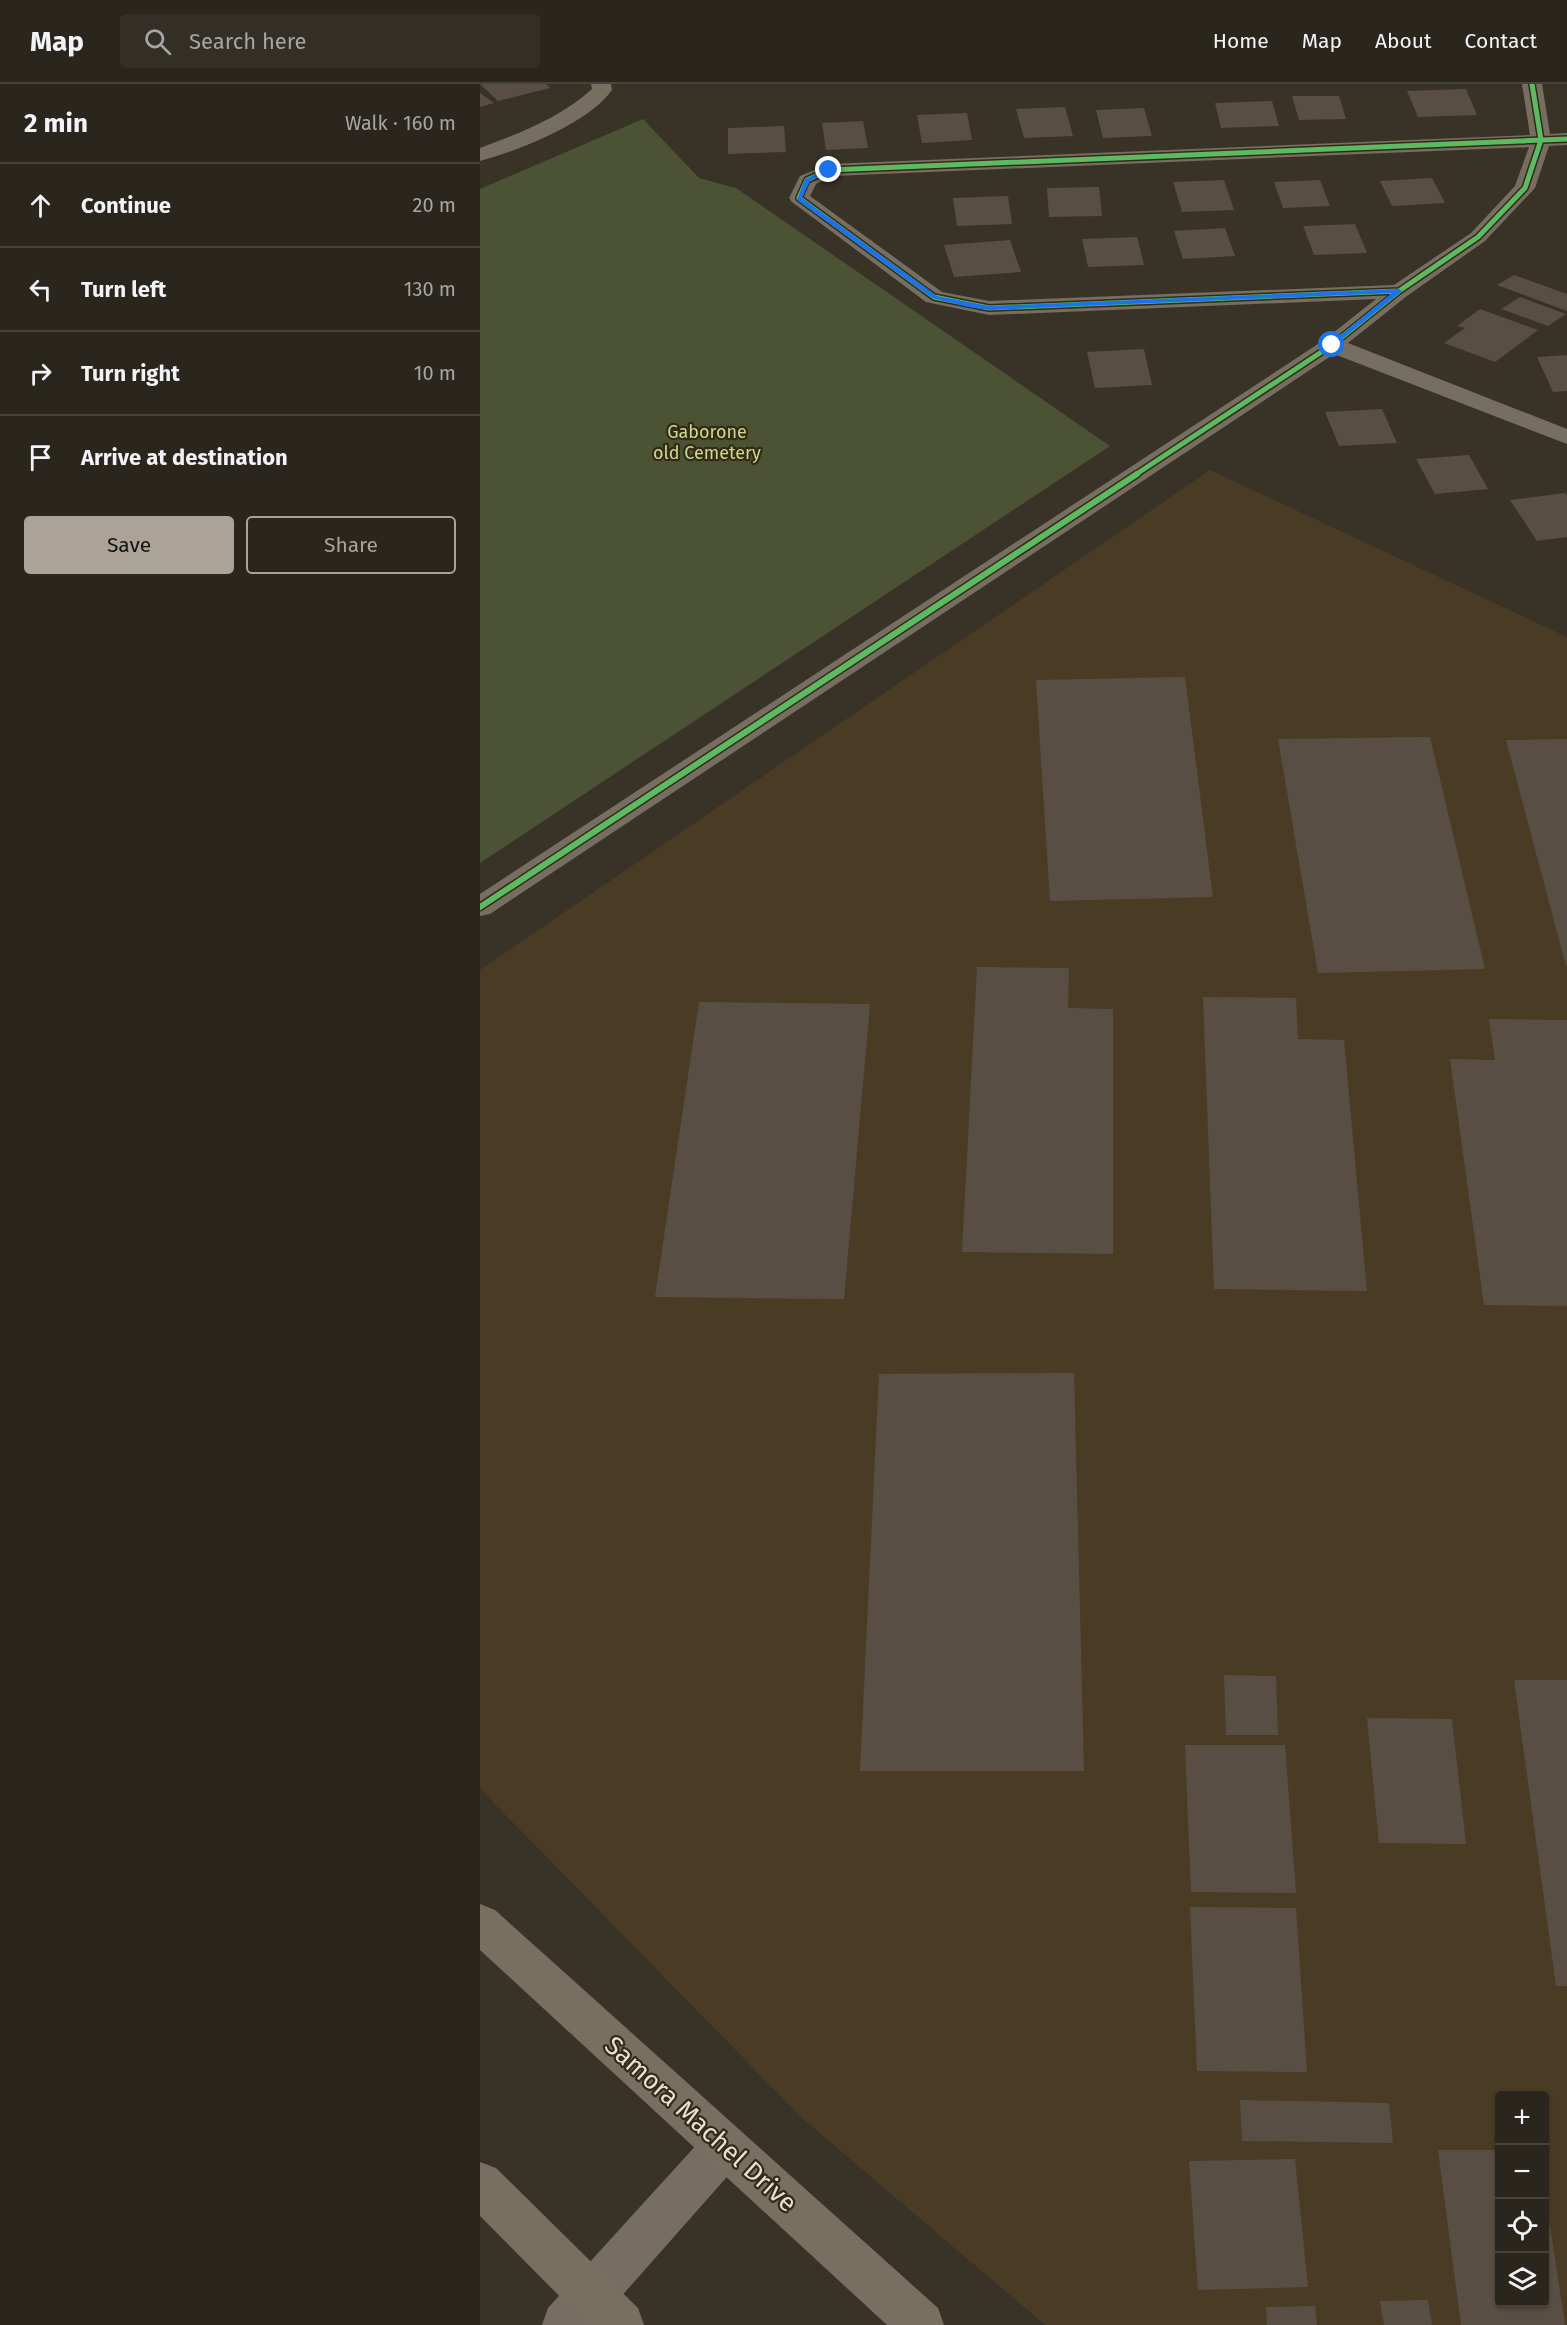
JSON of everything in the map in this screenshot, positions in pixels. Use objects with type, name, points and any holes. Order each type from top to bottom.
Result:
[{"type":"main road","name":"Samora Machel Drive","points":[[480,1923],[921,2325]]},
{"type":"main road","points":[[480,2184],[593,2315]]},
{"type":"street","points":[[480,155],[551,126],[588,104],[602,90],[601,84]]},
{"type":"street","points":[[480,907],[1332,345],[1399,291],[1478,237],[1525,188],[1541,140],[1532,84]]},
{"type":"street","points":[[1399,291],[989,308],[968,305],[934,297],[799,198],[807,180],[829,170],[1567,139]]},
{"type":"street","points":[[1332,345],[1567,437]]},
{"type":"street","points":[[593,2315],[725,2146]]},
{"type":"shaded area","points":[[1210,470],[1567,637],[1567,2325],[1045,2325],[802,2118],[480,1789],[480,970]]},
{"type":"green space","name":"Gaborone old Cemetery","points":[[643,119],[699,178],[736,188],[1110,446],[480,863],[480,189]]},
{"type":"building","points":[[480,84],[546,84],[550,88],[498,101]]},
{"type":"building","points":[[1466,89],[1477,115],[1418,117],[1407,91]]},
{"type":"building","points":[[480,93],[494,103],[480,107]]},
{"type":"building","points":[[1292,96],[1339,96],[1346,119],[1299,120]]},
{"type":"building","points":[[1272,101],[1279,126],[1221,128],[1215,103]]},
{"type":"building","points":[[1065,107],[1073,136],[1024,138],[1016,109]]},
{"type":"building","points":[[1144,108],[1152,136],[1103,138],[1096,110]]},
{"type":"building","points":[[967,113],[972,140],[922,143],[917,115]]},
{"type":"building","points":[[863,121],[868,148],[826,150],[822,123]]},
{"type":"building","points":[[784,126],[786,152],[728,154],[728,128]]},
{"type":"building","points":[[1432,178],[1445,203],[1392,206],[1380,181]]},
{"type":"building","points":[[1224,180],[1234,210],[1182,212],[1173,182]]},
{"type":"building","points":[[1320,180],[1330,206],[1283,208],[1274,182]]},
{"type":"building","points":[[1099,187],[1102,216],[1049,217],[1047,188]]},
{"type":"building","points":[[1008,196],[1012,224],[957,226],[953,198]]},
{"type":"building","points":[[1355,224],[1367,253],[1314,255],[1303,226]]},
{"type":"building","points":[[1225,228],[1235,256],[1183,259],[1174,231]]},
{"type":"building","points":[[1137,237],[1144,265],[1088,267],[1082,239]]},
{"type":"building","points":[[1010,240],[1021,272],[954,277],[944,245]]},
{"type":"building","points":[[1514,275],[1567,294],[1567,311],[1497,285]]},
{"type":"building","points":[[1520,297],[1566,314],[1548,326],[1501,309]]},
{"type":"building","points":[[1480,309],[1538,330],[1495,362],[1444,343],[1465,328],[1457,326]]},
{"type":"building","points":[[1144,349],[1152,385],[1095,388],[1087,352]]},
{"type":"building","points":[[1567,355],[1567,391],[1553,392],[1537,357]]},
{"type":"building","points":[[1382,409],[1397,443],[1339,446],[1325,412]]},
{"type":"building","points":[[1469,455],[1488,489],[1435,494],[1416,459]]},
{"type":"building","points":[[1565,493],[1567,496],[1567,537],[1537,541],[1510,500]]},
{"type":"building","points":[[1185,677],[1213,897],[1050,901],[1036,680]]},
{"type":"building","points":[[1430,737],[1485,969],[1318,973],[1278,739]]},
{"type":"building","points":[[1567,739],[1567,966],[1566,966],[1506,740]]},
{"type":"building","points":[[977,967],[1069,968],[1068,1008],[1113,1009],[1113,1254],[962,1252]]},
{"type":"building","points":[[1203,997],[1296,998],[1298,1039],[1344,1040],[1367,1291],[1214,1289]]},
{"type":"building","points":[[699,1002],[870,1004],[844,1299],[655,1297]]},
{"type":"building","points":[[1489,1019],[1567,1020],[1567,1306],[1484,1305],[1450,1059],[1495,1060]]},
{"type":"building","points":[[1074,1373],[1084,1771],[860,1771],[879,1374]]},
{"type":"building","points":[[1224,1675],[1276,1676],[1278,1735],[1226,1735]]},
{"type":"building","points":[[1514,1680],[1567,1680],[1567,1986],[1556,1986]]},
{"type":"building","points":[[1367,1718],[1452,1719],[1466,1844],[1379,1843]]},
{"type":"building","points":[[1185,1745],[1285,1745],[1296,1893],[1191,1892]]},
{"type":"building","points":[[1190,1907],[1296,1908],[1307,2072],[1197,2071]]},
{"type":"building","points":[[1240,2100],[1389,2103],[1393,2143],[1242,2141]]},
{"type":"building","points":[[1438,2150],[1495,2150],[1495,2307],[1549,2307],[1549,2220],[1565,2325],[1461,2325]]},
{"type":"building","points":[[1295,2159],[1308,2287],[1198,2290],[1189,2161]]},
{"type":"building","points":[[1428,2300],[1432,2325],[1384,2325],[1380,2301]]},
{"type":"building","points":[[1315,2306],[1317,2325],[1267,2325],[1266,2307]]},
{"type":"cycle path","points":[[480,907],[1332,345],[1399,291],[1478,237],[1525,188],[1541,140],[1532,84]]},
{"type":"cycle path","points":[[1399,291],[989,308],[968,305],[934,297],[799,198],[807,180],[829,170],[1567,139]]},
{"type":"route","points":[[829,170],[807,180],[799,198],[934,297],[968,305],[989,308],[1399,291],[1332,345]]}]
